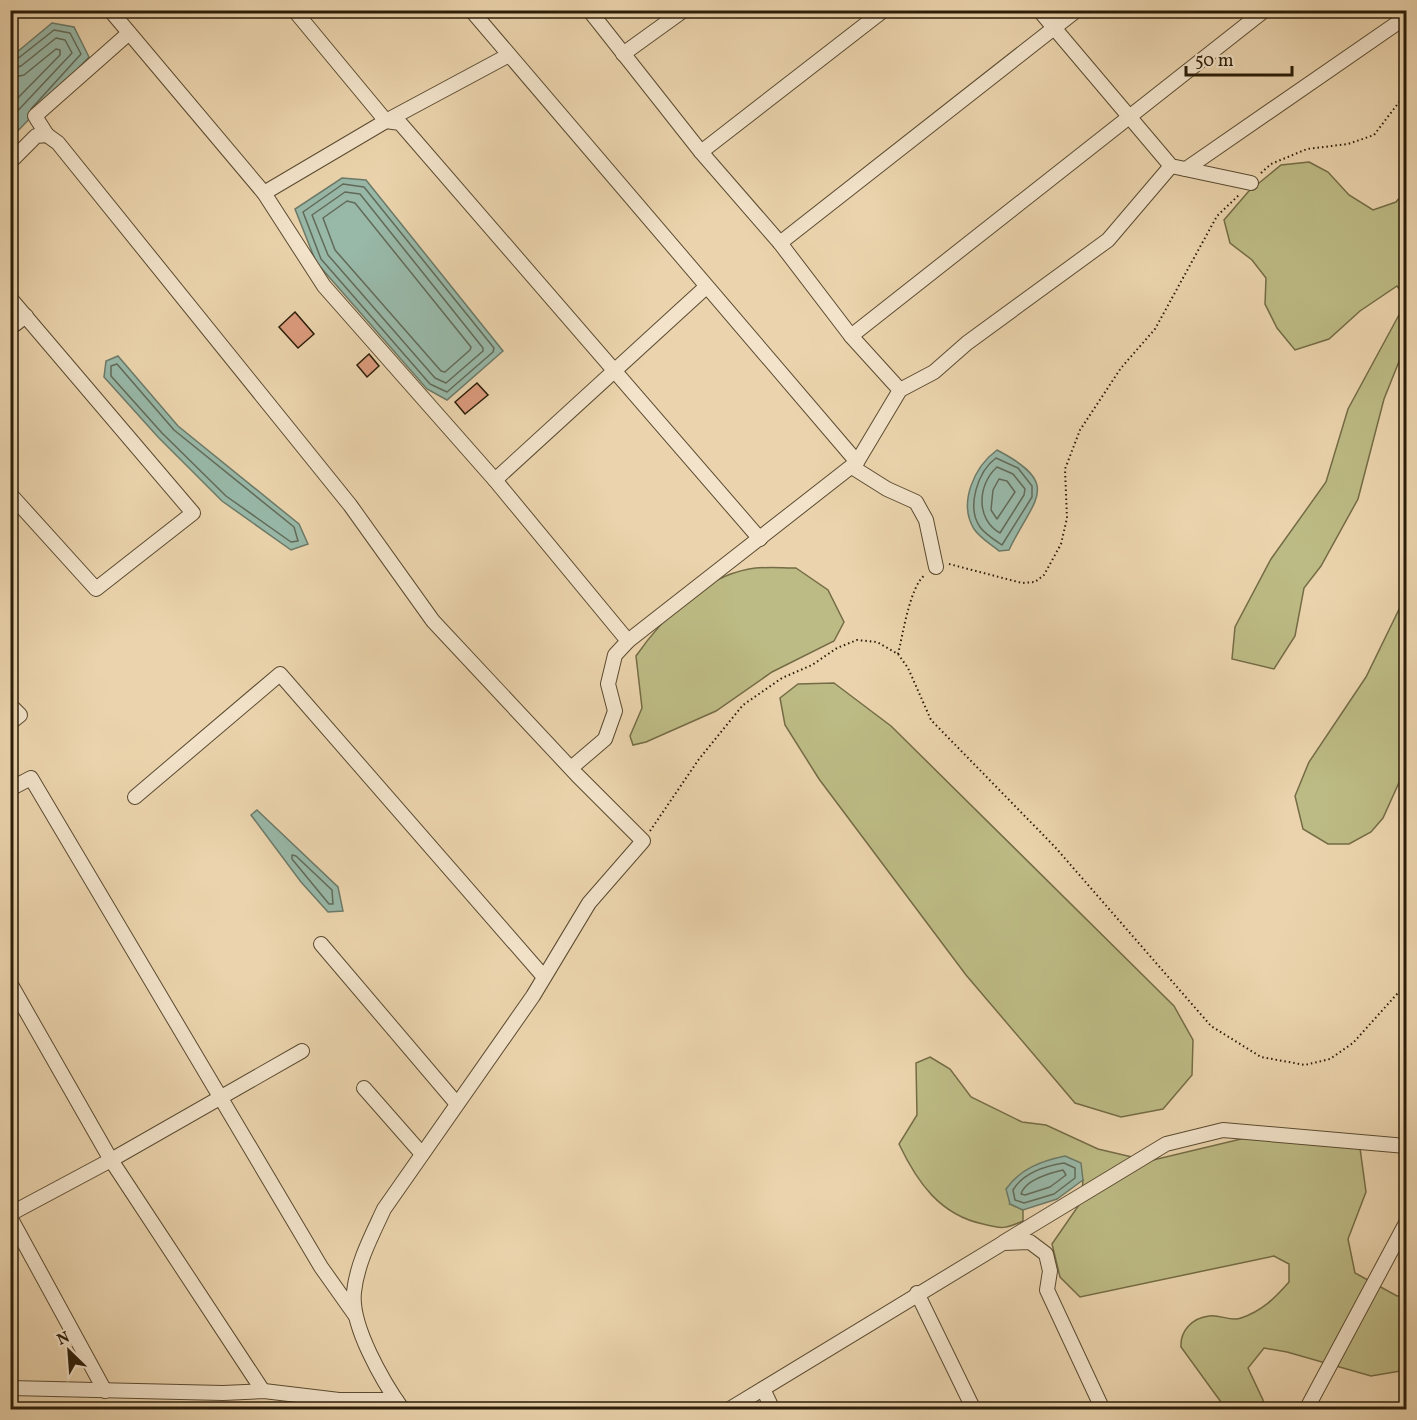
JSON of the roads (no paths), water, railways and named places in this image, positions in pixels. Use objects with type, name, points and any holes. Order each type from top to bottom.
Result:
[{"type":"street","points":[[110,10],[264,193],[324,286],[495,480],[628,641]]},
{"type":"street","points":[[294,10],[386,121],[400,123],[760,539]]},
{"type":"street","points":[[471,10],[855,464],[887,489],[916,502],[926,520],[936,567]]},
{"type":"street","points":[[589,10],[701,152],[780,243],[851,336],[900,390]]},
{"type":"street","points":[[623,54],[684,10]]},
{"type":"street","points":[[701,152],[884,10]]},
{"type":"street","points":[[1039,10],[1171,166],[1251,183]]},
{"type":"street","points":[[780,243],[1077,10]]},
{"type":"street","points":[[851,336],[1264,10]]},
{"type":"street","points":[[1186,169],[1407,17]]},
{"type":"street","points":[[129,33],[35,116],[47,135],[58,142],[343,496],[433,621],[643,841],[589,903],[544,977],[384,1209],[367,1247],[354,1292],[355,1315]]},
{"type":"street","points":[[264,193],[386,121],[509,55]]},
{"type":"street","points":[[10,162],[36,136],[47,135]]},
{"type":"street","points":[[571,768],[605,739],[615,711],[608,684],[615,656],[628,641],[855,464],[900,390],[934,372],[967,343],[1108,240],[1171,166]]},
{"type":"street","points":[[495,480],[706,287]]},
{"type":"street","points":[[10,298],[192,513],[96,589],[10,494]]},
{"type":"street","points":[[10,328],[26,316]]},
{"type":"street","points":[[135,797],[280,674],[544,977]]},
{"type":"street","points":[[10,705],[20,715],[10,723]]},
{"type":"street","points":[[10,789],[31,778],[321,1267],[355,1315],[376,1364],[399,1405]]},
{"type":"street","points":[[321,944],[457,1104]]},
{"type":"street","points":[[10,983],[111,1160],[263,1391]]},
{"type":"street","points":[[105,1391],[10,1215],[302,1051]]},
{"type":"street","points":[[364,1088],[422,1154]]},
{"type":"street","points":[[729,1410],[917,1293],[1166,1144],[1223,1130],[1407,1146]]},
{"type":"street","points":[[1306,1410],[1407,1223]]},
{"type":"street","points":[[1002,1243],[1030,1242],[1046,1254],[1050,1271],[1047,1290],[1103,1410]]},
{"type":"street","points":[[917,1293],[974,1410]]},
{"type":"street","points":[[10,1388],[105,1391],[263,1391],[399,1405]]},
{"type":"street","points":[[763,1389],[773,1410]]},
{"type":"water","points":[[52,23],[74,27],[89,57],[11,138],[11,57]]},
{"type":"water","points":[[342,178],[366,180],[503,351],[447,400],[427,389],[316,262],[295,209]]},
{"type":"water","points":[[118,356],[178,426],[299,524],[308,544],[291,550],[222,501],[158,437],[104,377],[106,361]]},
{"type":"water","points":[[997,450],[1018,462],[1031,473],[1037,484],[1037,494],[1033,505],[1009,550],[999,551],[974,529],[969,519],[968,508],[968,497],[975,476],[981,466]]},
{"type":"water","points":[[257,810],[338,887],[343,911],[328,912],[301,882],[251,815]]},
{"type":"water","points":[[1065,1156],[1081,1163],[1083,1180],[1057,1199],[1023,1210],[1010,1204],[1006,1189],[1018,1176],[1039,1163]]}]
